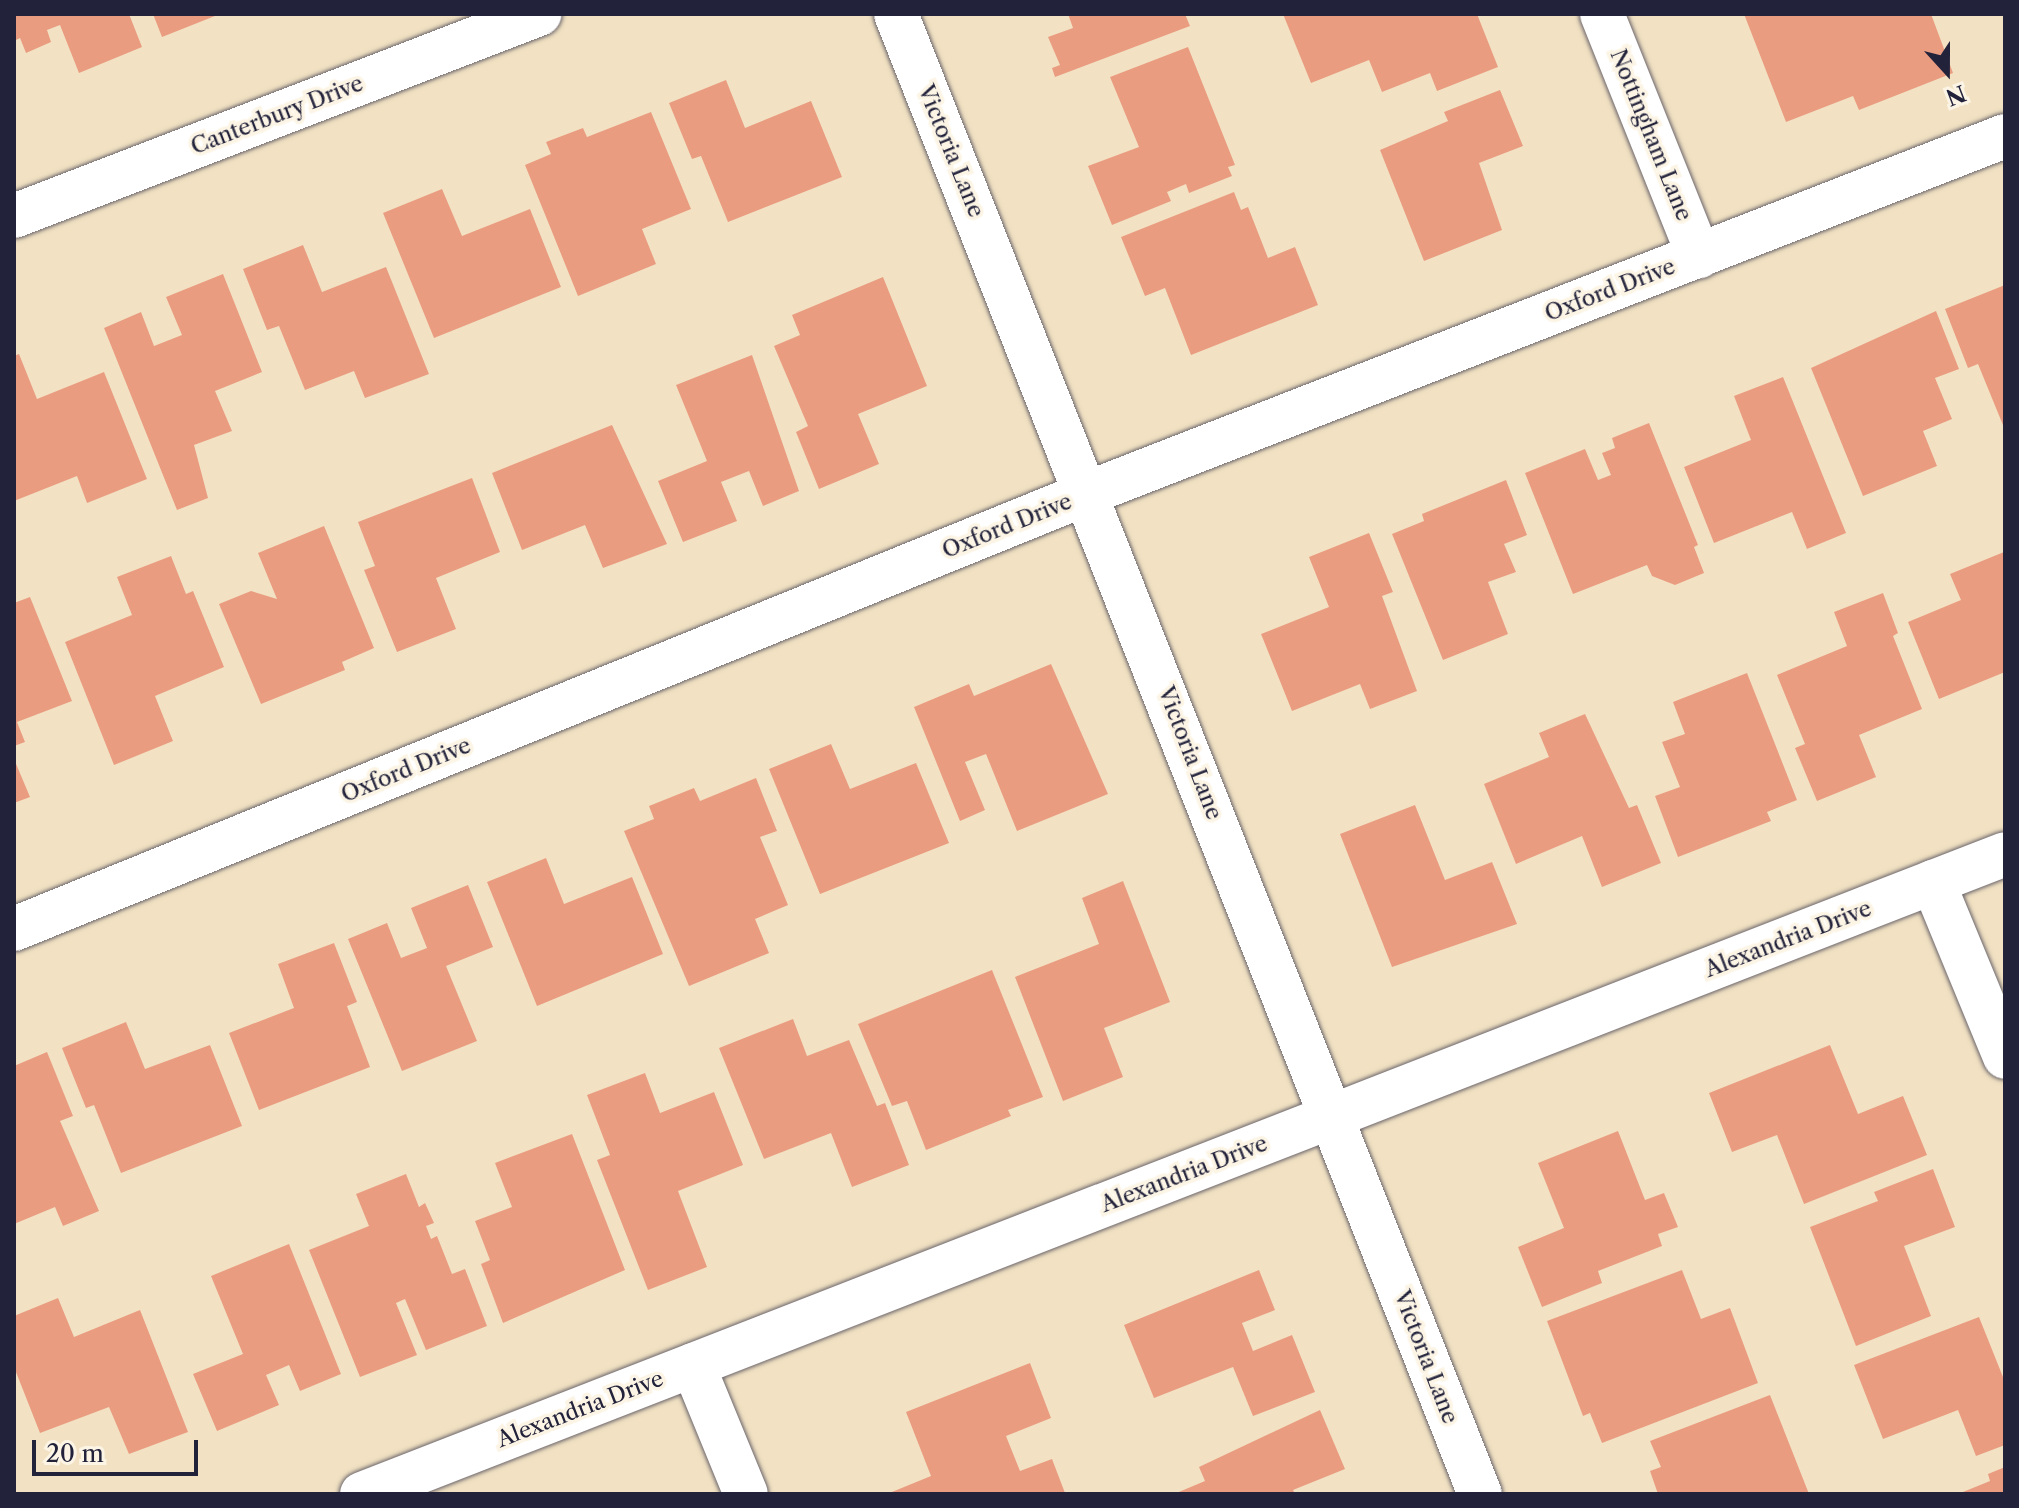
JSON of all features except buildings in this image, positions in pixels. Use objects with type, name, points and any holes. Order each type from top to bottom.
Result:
[{"type":"street","name":"Canterbury Drive","points":[[14,216],[539,14]]},
{"type":"street","name":"Victoria Lane","points":[[896,14],[1088,493],[1480,1494]]},
{"type":"street","name":"Nottingham Lane","points":[[1602,14],[1699,256]]},
{"type":"street","name":"Oxford Drive","points":[[14,929],[1088,493],[2005,136]]},
{"type":"street","name":"Alexandria Drive","points":[[362,1494],[2005,854]]},
{"type":"street","points":[[1933,882],[2005,1057]]},
{"type":"street","points":[[693,1365],[746,1494]]}]
